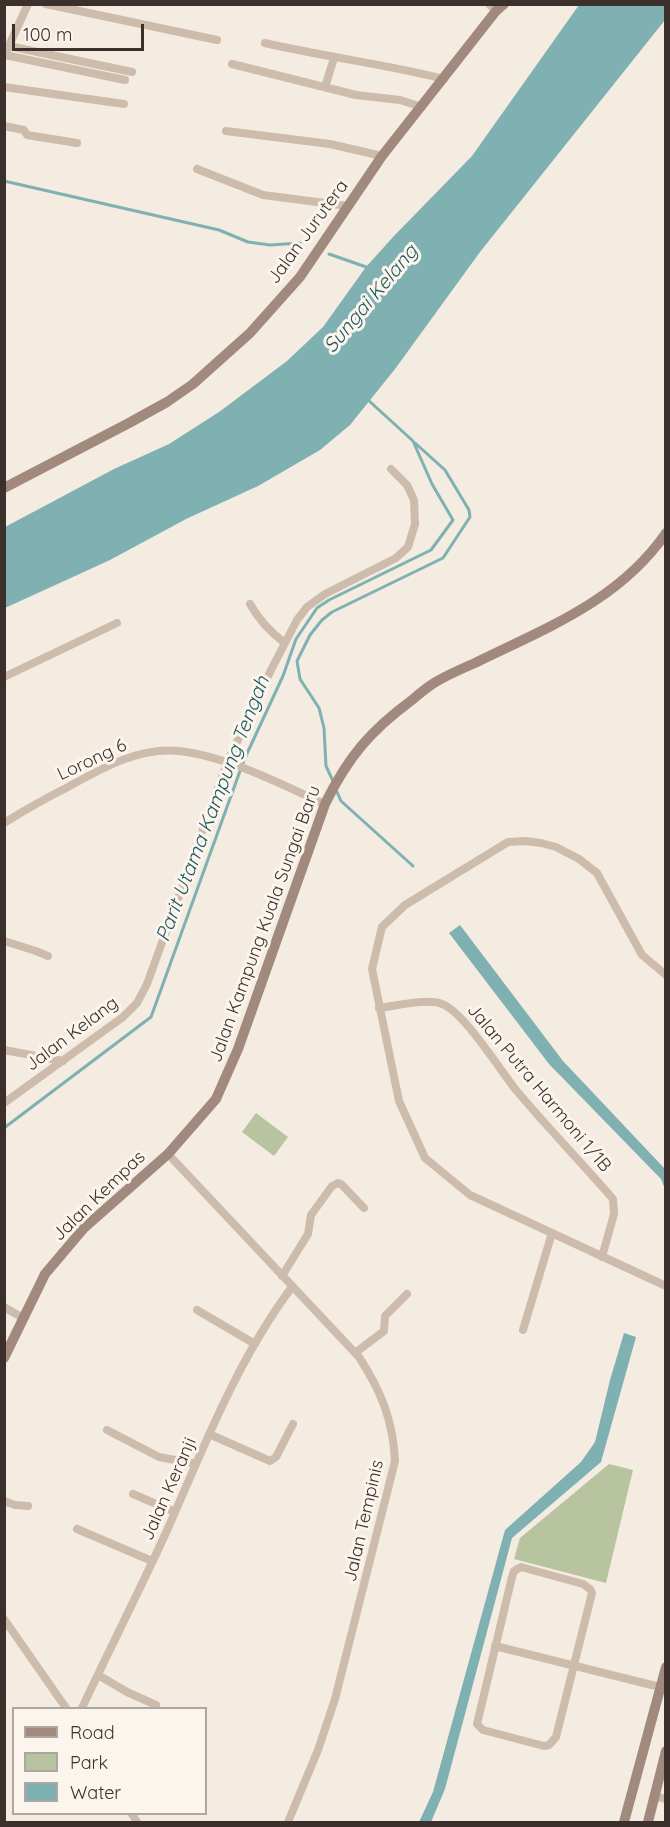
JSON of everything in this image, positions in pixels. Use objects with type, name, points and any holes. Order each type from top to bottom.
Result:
[{"type":"street","points":[[28,4],[5,56],[124,80]]},
{"type":"street","points":[[46,4],[217,40]]},
{"type":"street","name":"Jalan Jurutera","points":[[4,488],[129,423],[193,384],[250,333],[300,277],[382,156],[444,79],[496,7]]},
{"type":"street","points":[[265,43],[334,58],[409,70],[444,79]]},
{"type":"street","points":[[9,46],[132,72]]},
{"type":"street","points":[[325,87],[334,58]]},
{"type":"street","points":[[232,64],[356,95],[400,100],[422,107]]},
{"type":"street","points":[[4,87],[124,105]]},
{"type":"street","points":[[4,126],[24,130],[27,135],[77,142]]},
{"type":"street","points":[[226,131],[330,144],[382,156]]},
{"type":"street","points":[[197,169],[262,195],[348,206]]},
{"type":"street","name":"Jalan Kelang","points":[[4,1103],[123,1017],[137,1003],[151,973],[231,764],[297,620],[307,607],[324,594],[396,558],[408,547],[415,524],[414,500],[406,485],[391,469]]},
{"type":"street","name":"Jalan Kampung Kuala Sungai Baru","points":[[168,1154],[216,1099],[240,1043],[325,804],[349,761],[373,731],[434,683],[598,600],[625,579],[664,539]]},
{"type":"street","points":[[250,604],[270,633],[285,643]]},
{"type":"street","points":[[4,676],[117,623]]},
{"type":"street","name":"Lorong 6","points":[[4,823],[105,767],[135,756],[160,751],[195,754],[231,764],[325,804]]},
{"type":"street","points":[[666,975],[642,955],[597,873],[579,859],[556,848],[525,841],[508,842],[405,904],[382,927],[372,969],[399,1101],[425,1158],[470,1195],[666,1286]]},
{"type":"street","points":[[4,941],[48,956]]},
{"type":"street","name":"Jalan Putra Harmoni 1/1B","points":[[379,1008],[441,1003],[453,1010],[516,1090],[613,1199],[614,1214],[603,1257]]},
{"type":"street","points":[[4,1050],[63,1061]]},
{"type":"street","name":"Jalan Tempinis","points":[[168,1154],[355,1353],[375,1381],[392,1429],[395,1461],[335,1699],[318,1750],[288,1822]]},
{"type":"street","name":"Jalan Kempas","points":[[4,1358],[8,1340],[23,1318],[45,1274],[84,1228],[168,1154]]},
{"type":"street","points":[[282,1276],[308,1234],[311,1215],[332,1186],[341,1184],[364,1208]]},
{"type":"street","points":[[523,1330],[552,1233]]},
{"type":"street","name":"Jalan Keranji","points":[[82,1707],[175,1512],[230,1388],[274,1311],[292,1287]]},
{"type":"street","points":[[355,1353],[384,1331],[386,1316],[407,1294]]},
{"type":"street","points":[[4,1307],[23,1318]]},
{"type":"street","points":[[196,1310],[255,1344]]},
{"type":"street","points":[[209,1434],[270,1461],[276,1457],[293,1424]]},
{"type":"street","points":[[107,1430],[159,1457],[196,1464]]},
{"type":"street","points":[[133,1494],[175,1512]]},
{"type":"street","points":[[4,1501],[28,1506]]},
{"type":"street","points":[[77,1529],[152,1561]]},
{"type":"street","points":[[521,1567],[583,1584],[590,1589],[592,1593],[574,1666],[556,1737],[549,1745],[544,1746],[479,1728],[477,1724],[514,1571],[521,1567]]},
{"type":"street","points":[[4,1619],[65,1707]]},
{"type":"street","points":[[495,1646],[663,1688]]},
{"type":"street","points":[[624,1822],[663,1688],[666,1667]]},
{"type":"street","points":[[98,1675],[130,1694],[156,1705]]},
{"type":"street","points":[[648,1822],[660,1798],[666,1751]]},
{"type":"green space","points":[[256,1113],[288,1137],[274,1156],[242,1132]]},
{"type":"green space","points":[[609,1464],[633,1470],[606,1583],[514,1559],[520,1538]]},
{"type":"water","name":"Sungai Kelang","points":[[579,5],[665,5],[665,20],[480,252],[395,369],[350,425],[320,450],[258,486],[186,519],[110,560],[5,608],[5,527],[114,469],[169,444],[219,412],[287,361],[323,327],[366,267],[393,237],[472,156]]},
{"type":"water","points":[[460,925],[563,1061],[665,1169],[665,1189],[661,1179],[549,1064],[449,933]]},
{"type":"water","points":[[624,1333],[636,1337],[601,1462],[512,1538],[445,1789],[431,1822],[419,1822],[433,1792],[505,1530],[581,1462],[595,1442]]},
{"type":"waterway","points":[[4,181],[219,230],[248,242],[270,245],[300,243]]},
{"type":"waterway","name":"Sungai Kelang","points":[[329,254],[369,268]]},
{"type":"waterway","name":"Parit Utama Kampung Tengah","points":[[4,1128],[151,1017],[244,760],[283,676],[296,639],[317,608],[431,550],[453,520],[432,484],[413,441],[367,399]]},
{"type":"waterway","points":[[333,781],[326,766],[324,728],[319,708],[300,679],[297,661],[310,635],[332,612],[443,558],[470,517],[469,510],[445,470],[415,443]]},
{"type":"waterway","points":[[336,790],[341,801],[413,866]]}]
